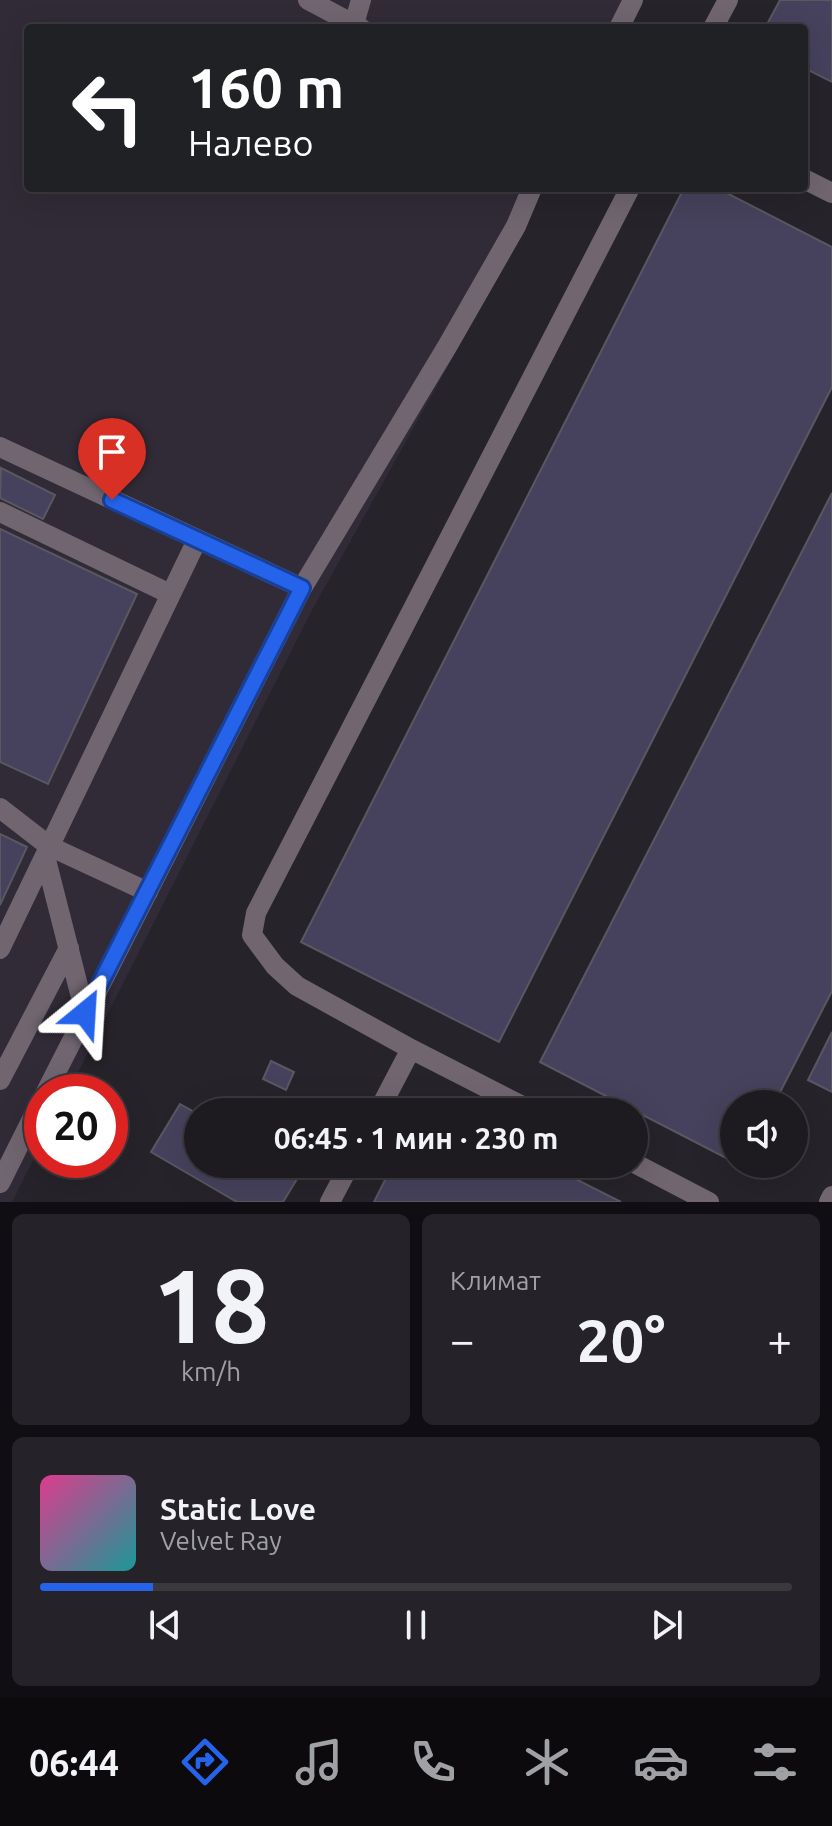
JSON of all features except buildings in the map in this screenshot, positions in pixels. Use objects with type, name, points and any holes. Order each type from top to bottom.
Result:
[{"type":"lane","points":[[308,0],[353,24]]},
{"type":"lane","points":[[357,24],[361,0]]},
{"type":"lane","points":[[621,24],[633,0]]},
{"type":"lane","points":[[715,24],[728,0]]},
{"type":"lane","points":[[808,181],[832,193]]},
{"type":"lane","points":[[55,1074],[302,588],[456,332],[516,226],[530,192]]},
{"type":"lane","points":[[507,1098],[297,986],[275,966],[252,935],[256,913],[628,192]]},
{"type":"lane","points":[[0,447],[302,588]]},
{"type":"lane","points":[[0,512],[170,594]]},
{"type":"lane","points":[[0,949],[197,540]]},
{"type":"lane","points":[[0,808],[47,851],[148,892]]},
{"type":"lane","points":[[47,851],[85,1013]]},
{"type":"lane","points":[[0,1080],[69,948]]},
{"type":"lane","points":[[385,1098],[411,1049]]},
{"type":"lane","points":[[0,1183],[24,1135]]},
{"type":"lane","points":[[648,1170],[709,1202]]},
{"type":"lane","points":[[330,1202],[343,1178]]},
{"type":"lane","points":[[829,1202],[832,1196]]},
{"type":"shaded area","points":[[0,0],[630,0],[619,24],[24,24],[24,192],[541,192],[526,226],[311,612],[77,1074],[24,1074],[24,1178],[12,1202],[0,1202]]},
{"type":"route","points":[[85,1013],[302,588],[112,500]]}]
